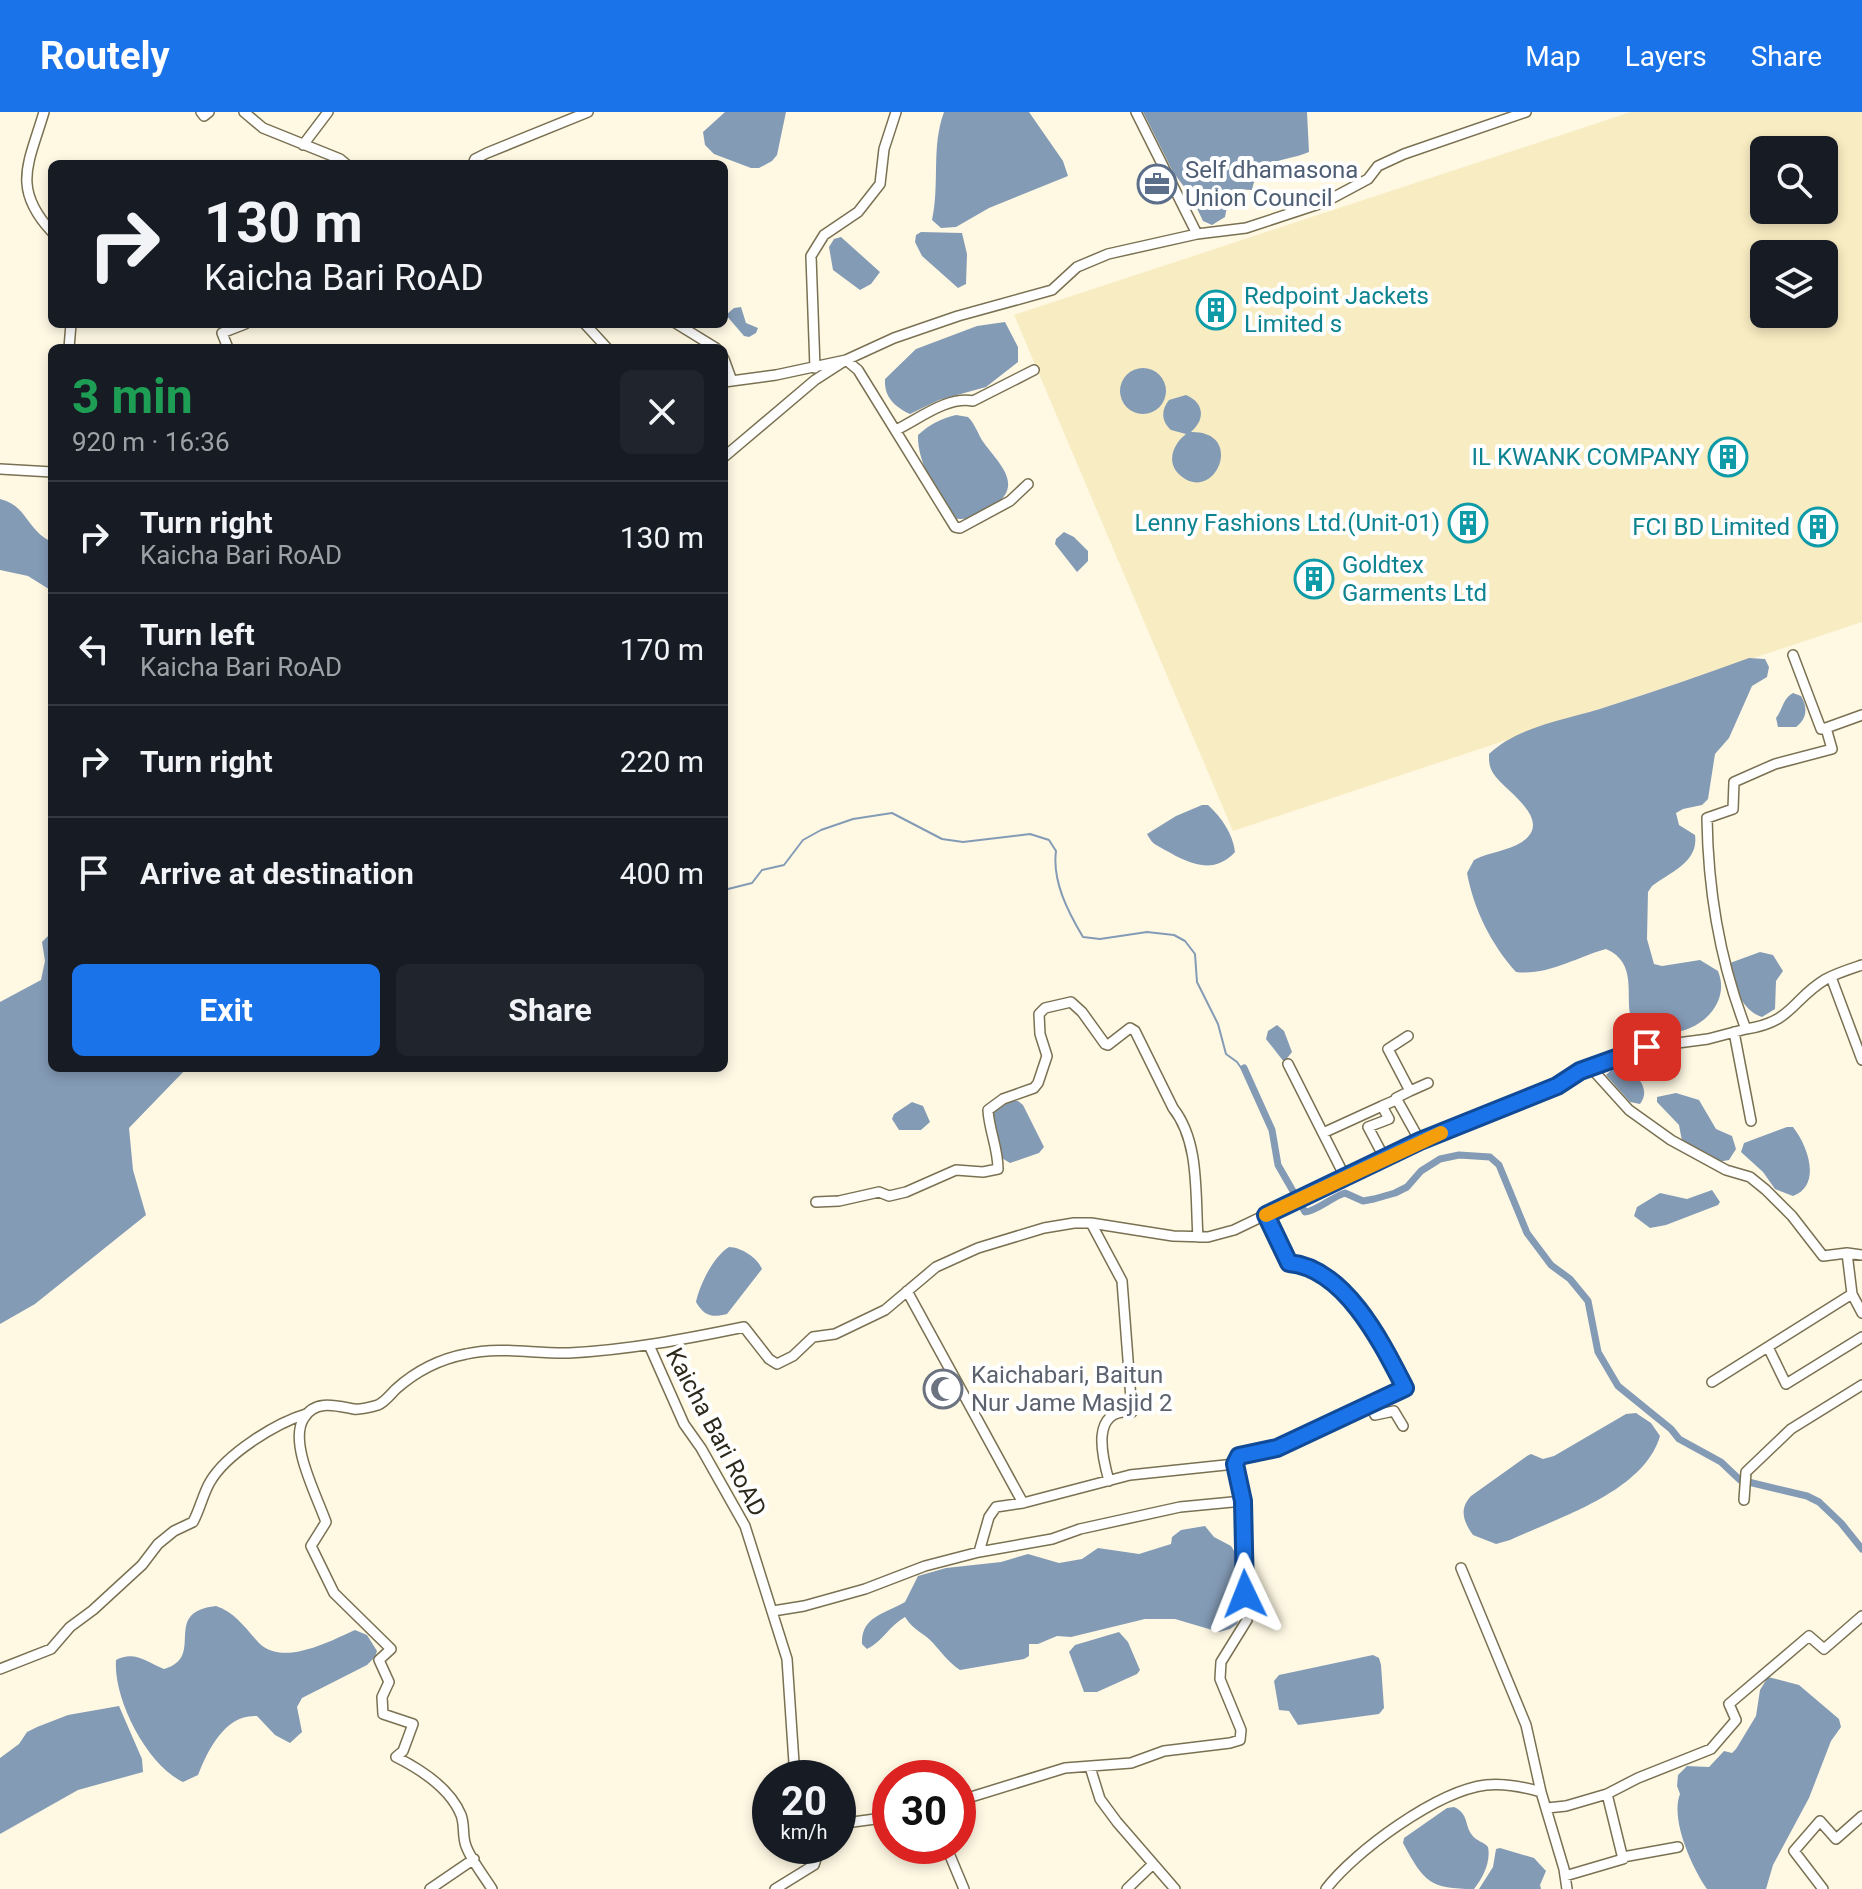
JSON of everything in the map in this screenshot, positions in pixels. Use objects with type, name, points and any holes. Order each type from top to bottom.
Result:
[{"type":"street","points":[[44,112],[28,170],[26,193],[48,227]]},
{"type":"street","points":[[201,112],[204,116],[209,112]]},
{"type":"street","points":[[244,112],[263,128],[341,160]]},
{"type":"street","points":[[303,145],[328,112]]},
{"type":"street","points":[[475,160],[573,115],[588,112]]},
{"type":"street","points":[[815,368],[811,256],[824,235],[858,212],[880,184],[884,149],[896,112]]},
{"type":"street","points":[[1136,112],[1197,234]]},
{"type":"street","points":[[728,454],[815,380],[846,360],[894,338],[958,316],[1052,290],[1077,267],[1108,254],[1197,234],[1246,228],[1325,202],[1368,179],[1378,166],[1404,154],[1526,112]]},
{"type":"street","points":[[226,344],[222,333],[235,328]]},
{"type":"street","points":[[589,328],[603,344]]},
{"type":"street","points":[[684,328],[710,344]]},
{"type":"street","points":[[728,381],[815,368],[846,360]]},
{"type":"street","points":[[846,360],[858,370],[955,527],[960,528],[1010,501],[1028,484]]},
{"type":"street","points":[[896,430],[944,403],[962,399],[973,401],[1034,370]]},
{"type":"street","points":[[0,469],[48,472]]},
{"type":"street","points":[[1793,655],[1821,729],[1862,715]]},
{"type":"street","points":[[1746,1029],[1731,989],[1720,942],[1708,857],[1707,818],[1733,809],[1734,782],[1775,764],[1832,749],[1826,728]]},
{"type":"street","name":"Kaicha Bari RoAD","points":[[794,1760],[787,1659],[745,1526],[684,1424],[649,1345],[744,1327],[769,1359],[777,1364],[793,1356],[813,1337],[835,1334],[885,1310],[936,1267],[978,1248],[1044,1228],[1091,1223],[1160,1235],[1198,1237],[1234,1230],[1420,1141],[1547,1090],[1580,1071],[1647,1047],[1708,1039],[1761,1027],[1784,1017],[1819,984],[1862,965]]},
{"type":"street","points":[[1831,977],[1862,1060]]},
{"type":"street","points":[[816,1202],[839,1201],[879,1192],[889,1196],[906,1192],[956,1170],[983,1172],[998,1169],[988,1110],[1003,1099],[1034,1088],[1038,1083],[1047,1056],[1037,1019],[1039,1014],[1045,1008],[1071,1002],[1105,1044],[1108,1045],[1130,1028],[1135,1031],[1180,1118],[1193,1154],[1198,1237]]},
{"type":"street","points":[[1734,1032],[1751,1121]]},
{"type":"street","points":[[1408,1036],[1388,1049],[1410,1091]]},
{"type":"street","points":[[1288,1064],[1345,1177]]},
{"type":"street","points":[[1591,1068],[1629,1110],[1671,1140],[1726,1170],[1750,1177],[1792,1216],[1823,1256],[1862,1255]]},
{"type":"street","points":[[1323,1133],[1428,1083]]},
{"type":"street","points":[[1396,1100],[1420,1141]]},
{"type":"street","points":[[1382,1106],[1389,1119],[1368,1127],[1385,1159]]},
{"type":"street","points":[[979,1552],[989,1517],[996,1507],[1130,1475],[1235,1464],[1243,1454],[1277,1448],[1405,1388],[1363,1314],[1347,1297],[1307,1266],[1289,1263],[1266,1215]]},
{"type":"street","points":[[1091,1223],[1122,1281],[1131,1385],[1132,1412],[1119,1411],[1109,1417],[1103,1432],[1100,1448],[1109,1481]]},
{"type":"street","points":[[1847,1253],[1852,1294],[1862,1313]]},
{"type":"street","points":[[907,1291],[1023,1503]]},
{"type":"street","points":[[1712,1382],[1852,1294]]},
{"type":"street","points":[[1768,1347],[1786,1384],[1862,1337]]},
{"type":"street","points":[[0,1669],[51,1649],[70,1627],[142,1565],[158,1544],[174,1531],[193,1522],[209,1483],[220,1468],[268,1431],[319,1406],[343,1405],[355,1409],[381,1404],[396,1388],[427,1366],[466,1353],[515,1349],[551,1354],[649,1345]]},
{"type":"street","points":[[1744,1500],[1746,1472],[1791,1429],[1862,1385]]},
{"type":"street","points":[[1370,1404],[1375,1415],[1394,1411],[1403,1426]]},
{"type":"street","points":[[306,1414],[299,1427],[300,1449],[326,1522],[311,1546],[334,1593],[391,1649],[379,1660],[389,1682],[382,1697],[383,1714],[413,1724],[403,1751],[396,1757],[442,1789],[459,1811],[465,1845],[492,1889]]},
{"type":"street","points":[[976,1795],[1065,1768],[1131,1763],[1164,1751],[1240,1740],[1241,1730],[1220,1679],[1221,1662],[1247,1620],[1243,1501],[1235,1464]]},
{"type":"street","points":[[773,1611],[850,1593],[925,1566],[979,1552],[1052,1539],[1080,1529],[1180,1507],[1243,1501]]},
{"type":"street","points":[[1461,1568],[1526,1725],[1567,1889]]},
{"type":"street","points":[[1547,1808],[1607,1794],[1711,1749],[1736,1720],[1729,1704],[1809,1636],[1824,1649],[1862,1616]]},
{"type":"street","points":[[1090,1767],[1100,1799],[1175,1889]]},
{"type":"street","points":[[1326,1889],[1341,1869],[1404,1821],[1461,1792],[1495,1784],[1541,1792]]},
{"type":"street","points":[[1607,1794],[1623,1857]]},
{"type":"street","points":[[1823,1889],[1794,1851],[1820,1821],[1836,1839],[1862,1816]]},
{"type":"street","points":[[1565,1876],[1623,1857],[1678,1847]]},
{"type":"street","points":[[430,1889],[474,1859]]},
{"type":"street","points":[[775,1889],[789,1885],[814,1864]]},
{"type":"street","points":[[954,1864],[964,1889]]},
{"type":"street","points":[[1127,1889],[1153,1864]]},
{"type":"shaded area","points":[[1631,112],[1862,112],[1862,622],[1233,831],[1014,315]]},
{"type":"water","points":[[725,112],[786,112],[777,155],[772,161],[759,168],[751,168],[714,154],[705,145],[703,132]]},
{"type":"water","points":[[944,112],[1029,112],[1063,161],[1068,176],[989,208],[956,227],[941,228],[932,220],[938,139]]},
{"type":"water","points":[[1143,112],[1307,112],[1309,152],[1267,166],[1255,179],[1252,190],[1234,189],[1229,196],[1225,217],[1212,225],[1203,221],[1191,196],[1173,172]]},
{"type":"water","points":[[921,232],[962,233],[967,254],[966,284],[958,288],[922,256],[915,242],[916,235]]},
{"type":"water","points":[[841,237],[880,272],[871,284],[860,290],[833,270],[829,247],[834,239]]},
{"type":"water","points":[[741,307],[746,323],[758,328],[756,333],[744,336],[728,317],[734,308]]},
{"type":"water","points":[[1005,322],[1018,347],[1018,362],[986,387],[939,400],[910,414],[891,400],[885,379],[916,349],[977,326]]},
{"type":"water","points":[[1143,368],[1159,375],[1166,391],[1159,407],[1143,414],[1127,407],[1120,391],[1127,375]]},
{"type":"water","points":[[1186,395],[1197,402],[1201,412],[1199,422],[1191,432],[1208,435],[1217,442],[1221,453],[1214,474],[1205,481],[1193,482],[1181,476],[1173,465],[1174,448],[1186,434],[1171,430],[1165,423],[1163,412],[1169,400]]},
{"type":"water","points":[[956,415],[971,420],[1003,468],[1008,485],[1000,501],[981,514],[963,519],[954,518],[941,499],[921,457],[918,435],[936,422]]},
{"type":"water","points":[[0,499],[16,507],[48,540],[48,588],[28,576],[0,570]]},
{"type":"water","points":[[1064,532],[1088,551],[1088,561],[1077,572],[1055,544]]},
{"type":"water","points":[[1749,658],[1765,659],[1769,667],[1767,677],[1752,686],[1729,738],[1715,754],[1708,799],[1702,805],[1676,813],[1679,825],[1695,835],[1692,852],[1682,865],[1648,892],[1647,939],[1654,964],[1662,966],[1700,960],[1718,971],[1721,983],[1717,1004],[1702,1021],[1681,1031],[1638,1030],[1632,1021],[1624,966],[1618,957],[1606,949],[1550,969],[1516,972],[1485,926],[1467,873],[1474,860],[1522,842],[1531,833],[1533,824],[1524,806],[1493,773],[1489,754],[1530,729],[1594,711]]},
{"type":"water","points":[[1793,693],[1803,700],[1804,717],[1796,727],[1778,727],[1776,718]]},
{"type":"water","points":[[1208,805],[1222,821],[1234,845],[1235,852],[1218,864],[1191,863],[1156,845],[1147,834],[1176,816]]},
{"type":"water","points":[[48,936],[48,1072],[183,1072],[129,1128],[133,1170],[146,1215],[35,1304],[0,1324],[0,1002],[41,980],[45,961],[42,942]]},
{"type":"water","points":[[1760,952],[1773,955],[1783,971],[1776,981],[1775,1009],[1762,1017],[1744,1003],[1730,968],[1730,963]]},
{"type":"water","points":[[1277,1025],[1284,1031],[1292,1052],[1284,1062],[1266,1039],[1268,1031]]},
{"type":"water","points":[[1622,1065],[1641,1082],[1644,1093],[1640,1104],[1630,1102],[1606,1075]]},
{"type":"water","points":[[1676,1093],[1699,1100],[1716,1129],[1732,1136],[1736,1149],[1729,1160],[1718,1162],[1682,1141],[1679,1125],[1657,1102],[1657,1097]]},
{"type":"water","points":[[1018,1101],[1023,1105],[1044,1147],[1039,1153],[1010,1163],[1000,1157],[992,1112],[998,1105]]},
{"type":"water","points":[[912,1102],[923,1106],[930,1122],[921,1130],[899,1130],[892,1119],[894,1114]]},
{"type":"water","points":[[1793,1127],[1798,1135],[1810,1164],[1807,1183],[1802,1191],[1793,1196],[1775,1189],[1763,1172],[1741,1152],[1744,1143]]},
{"type":"water","points":[[1712,1190],[1720,1202],[1718,1205],[1666,1225],[1650,1228],[1634,1216],[1637,1207],[1660,1193],[1687,1199]]},
{"type":"water","points":[[729,1247],[748,1254],[762,1269],[727,1314],[709,1315],[696,1302],[698,1295],[713,1264]]},
{"type":"water","points":[[1636,1413],[1651,1423],[1660,1436],[1651,1456],[1618,1488],[1597,1501],[1510,1540],[1496,1544],[1473,1535],[1464,1515],[1471,1496],[1527,1456],[1531,1454],[1543,1459],[1554,1456],[1626,1414]]},
{"type":"water","points":[[1205,1526],[1214,1537],[1231,1546],[1236,1554],[1240,1616],[1237,1624],[1230,1629],[1219,1632],[1175,1619],[1145,1619],[1071,1637],[1057,1636],[1038,1644],[1029,1644],[1029,1656],[1024,1659],[960,1670],[905,1617],[872,1646],[867,1649],[862,1644],[865,1627],[882,1613],[905,1602],[918,1576],[946,1568],[1001,1562],[1028,1554],[1059,1563],[1082,1559],[1098,1548],[1139,1554],[1171,1544],[1172,1537],[1181,1530]]},
{"type":"water","points":[[216,1606],[235,1617],[269,1650],[281,1653],[307,1650],[355,1630],[367,1635],[377,1651],[367,1665],[302,1698],[297,1707],[302,1732],[290,1743],[275,1735],[257,1716],[246,1717],[219,1735],[198,1775],[183,1782],[157,1761],[135,1729],[120,1693],[116,1660],[135,1657],[164,1669],[176,1663],[182,1655],[190,1617],[199,1610]]},
{"type":"water","points":[[1119,1632],[1128,1642],[1140,1670],[1097,1692],[1084,1692],[1069,1652],[1075,1645]]},
{"type":"water","points":[[1373,1655],[1379,1658],[1381,1665],[1384,1708],[1379,1714],[1298,1725],[1289,1711],[1279,1710],[1274,1681],[1279,1675]]},
{"type":"water","points":[[1768,1677],[1799,1685],[1839,1719],[1841,1727],[1831,1741],[1809,1798],[1773,1865],[1766,1889],[1707,1889],[1689,1856],[1680,1830],[1678,1775],[1687,1766],[1709,1767],[1724,1751],[1732,1753],[1736,1749],[1756,1716],[1760,1690]]},
{"type":"water","points":[[119,1706],[142,1759],[143,1772],[78,1790],[0,1834],[0,1758],[19,1744],[27,1732],[37,1727],[68,1715]]},
{"type":"water","points":[[1454,1807],[1464,1816],[1474,1837],[1488,1847],[1486,1870],[1474,1889],[1447,1887],[1430,1881],[1417,1867],[1403,1843],[1404,1838],[1447,1808]]},
{"type":"water","points":[[1496,1849],[1534,1858],[1546,1871],[1541,1889],[1479,1889],[1493,1867]]},
{"type":"waterway","points":[[728,889],[752,883],[762,870],[784,865],[803,840],[821,830],[853,819],[892,813],[942,839],[963,842],[1030,834],[1049,840],[1056,851],[1056,874],[1062,896],[1083,937],[1100,939],[1147,932],[1174,935],[1185,941],[1195,954],[1197,982],[1218,1024],[1226,1054],[1237,1062],[1252,1083]]},
{"type":"waterway","points":[[1244,1068],[1272,1130],[1278,1165],[1305,1212],[1345,1193],[1363,1201],[1395,1193],[1407,1187],[1421,1171],[1440,1159],[1459,1155],[1490,1157],[1499,1165],[1527,1233],[1551,1265],[1570,1279],[1588,1301],[1598,1352],[1618,1386],[1679,1439],[1721,1462],[1740,1480],[1807,1496],[1819,1502],[1862,1549]]},
{"type":"slow traffic","points":[[1266,1215],[1441,1133]]},
{"type":"place","name":"Self dhamasona Union Council","points":[[1157,184]]},
{"type":"place","name":"Redpoint Jackets Limited s","points":[[1216,310]]},
{"type":"place","name":"IL KWANK COMPANY","points":[[1728,457]]},
{"type":"place","name":"Lenny Fashions Ltd.(Unit-01)","points":[[1468,523]]},
{"type":"place","name":"FCI BD Limited","points":[[1818,527]]},
{"type":"place","name":"Goldtex Garments Ltd","points":[[1314,579]]},
{"type":"place","name":"Kaichabari, Baitun Nur Jame Masjid 2","points":[[943,1389]]},
{"type":"route","points":[[1245,1594],[1243,1501],[1235,1464],[1239,1456],[1277,1448],[1405,1388],[1363,1314],[1332,1283],[1307,1266],[1289,1263],[1266,1215],[1420,1141],[1557,1086],[1580,1071],[1647,1047]]}]
